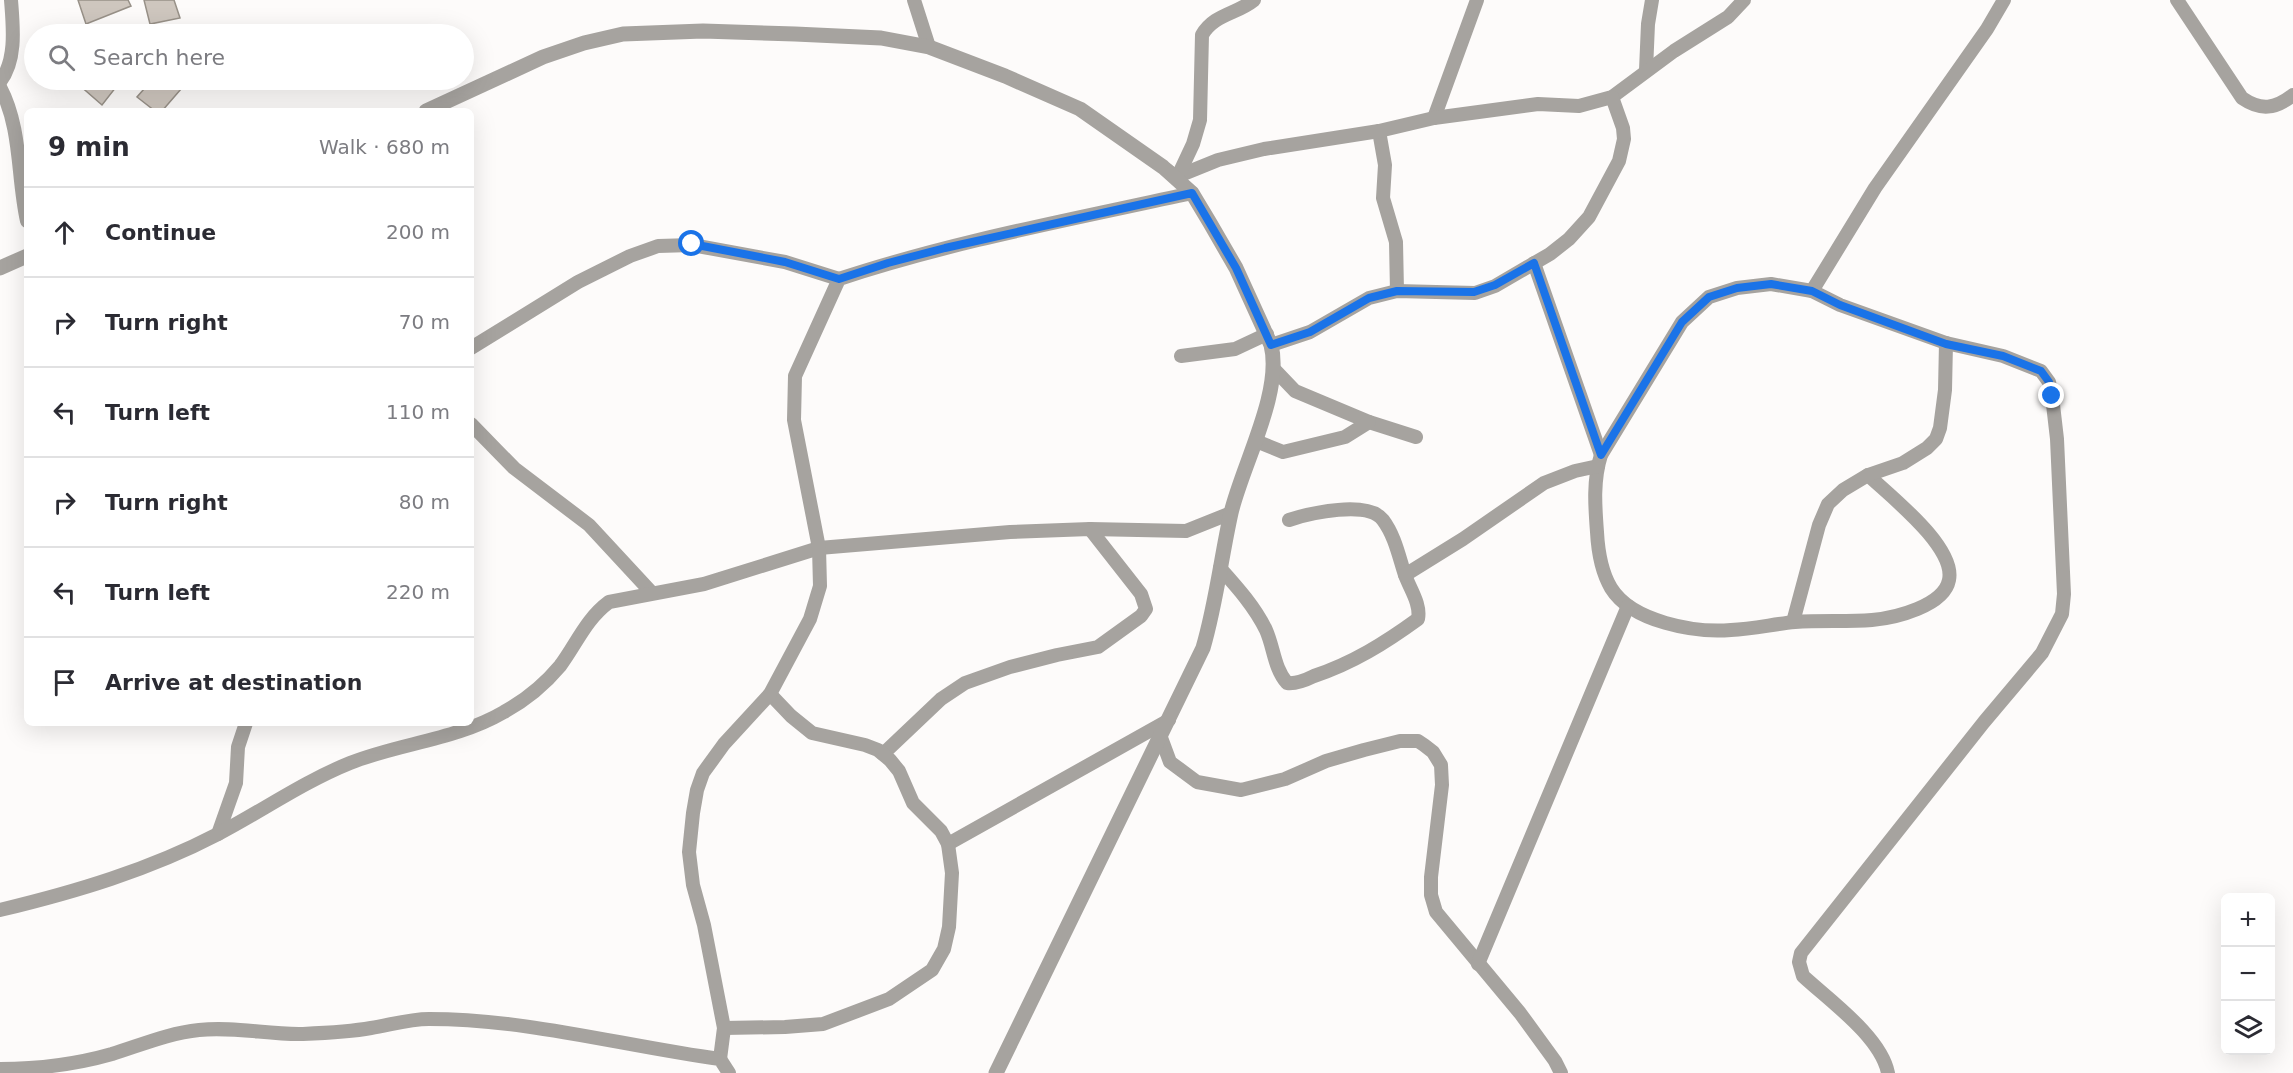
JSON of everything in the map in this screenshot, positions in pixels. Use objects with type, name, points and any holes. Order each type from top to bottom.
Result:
[{"type":"street","points":[[0,82],[11,58],[11,0]]},
{"type":"street","points":[[914,0],[929,47]]},
{"type":"street","points":[[1178,176],[1193,144],[1200,120],[1202,35],[1207,27],[1221,17],[1254,0]]},
{"type":"street","points":[[1434,118],[1477,0]]},
{"type":"street","points":[[1646,70],[1648,24],[1652,0]]},
{"type":"street","points":[[474,89],[543,57],[584,43],[623,34],[703,31],[881,38],[929,47],[1005,75],[1080,109],[1176,177],[1218,160],[1263,149],[1379,131],[1434,118],[1538,104],[1579,106],[1612,97],[1646,70],[1728,17],[1744,0]]},
{"type":"street","points":[[1812,291],[1875,188],[1987,29],[2004,0]]},
{"type":"street","points":[[2177,0],[2242,98],[2254,106],[2268,107],[2293,95]]},
{"type":"street","points":[[0,87],[13,116],[24,208]]},
{"type":"street","points":[[432,108],[472,90]]},
{"type":"street","points":[[1181,356],[1235,349],[1269,339],[1310,332],[1369,298],[1397,291],[1474,292],[1495,285],[1534,263],[1569,240],[1589,217],[1619,160],[1624,140],[1623,128],[1612,97]]},
{"type":"street","points":[[1379,131],[1385,165],[1383,198],[1396,242],[1397,291]]},
{"type":"street","points":[[996,1073],[1203,648],[1231,513],[1256,441],[1274,369],[1274,357],[1269,339],[1236,268],[1192,193],[1163,167]]},
{"type":"street","points":[[474,346],[578,282],[630,256],[658,246],[692,244],[785,262],[839,279],[945,248],[1192,193]]},
{"type":"street","points":[[0,268],[24,257]]},
{"type":"street","points":[[1534,263],[1600,460]]},
{"type":"street","points":[[729,1073],[720,1059],[724,1028],[704,926],[693,885],[689,852],[693,813],[703,773],[724,744],[770,694],[810,619],[820,586],[819,548],[794,420],[795,376],[839,279]]},
{"type":"street","points":[[1868,475],[1933,539],[1944,553],[1949,566],[1949,580],[1943,593],[1918,609],[1873,620],[1793,622],[1731,630],[1705,630],[1660,622],[1628,606],[1612,590],[1602,568],[1595,500],[1600,460],[1682,322],[1709,297],[1737,288],[1771,284],[1812,291],[1840,305],[1946,344],[2003,356],[2030,365],[2041,371],[2049,382],[2057,439],[2064,594],[2062,614],[2042,653],[1984,722],[1801,953],[1799,962],[1803,976],[1875,1042],[1885,1060],[1888,1073]]},
{"type":"street","points":[[1793,622],[1828,504],[1843,490],[1868,475],[1903,463],[1927,448],[1936,439],[1940,428],[1945,390],[1946,344]]},
{"type":"street","points":[[1274,369],[1295,391],[1369,422],[1416,438]]},
{"type":"street","points":[[1256,441],[1283,452],[1345,438],[1369,422]]},
{"type":"street","points":[[474,427],[514,468],[589,525],[652,592]]},
{"type":"street","points":[[1406,575],[1544,483],[1600,460]]},
{"type":"street","points":[[1220,568],[1250,604],[1266,630],[1280,675],[1287,683],[1342,666],[1381,645],[1418,619],[1417,603],[1388,529],[1381,518],[1371,512],[1343,510],[1289,519]]},
{"type":"street","points":[[0,910],[56,896],[138,870],[218,834],[293,790],[351,763],[468,730],[505,712],[539,688],[559,666],[597,610],[609,602],[652,592],[678,590],[704,584],[819,548],[954,536],[1090,529],[1186,531],[1231,513]]},
{"type":"street","points":[[883,754],[934,705],[965,683],[1010,667],[1098,647],[1141,616],[1146,609],[1141,594],[1090,529]]},
{"type":"street","points":[[1478,964],[1628,606]]},
{"type":"street","points":[[724,1028],[823,1024],[889,999],[932,970],[944,949],[949,927],[952,873],[948,844],[941,831],[924,817],[913,803],[899,771],[883,754],[865,745],[812,733],[791,716],[770,694]]},
{"type":"street","points":[[948,844],[1169,720]]},
{"type":"street","points":[[218,834],[236,783],[238,747],[245,726]]},
{"type":"street","points":[[1160,735],[1170,762],[1197,782],[1241,790],[1285,779],[1326,761],[1400,741],[1418,741],[1433,752],[1441,765],[1442,785],[1431,878],[1431,895],[1436,912],[1520,1013],[1555,1061],[1561,1073]]},
{"type":"street","points":[[0,1069],[86,1059],[172,1035],[200,1030],[328,1033],[427,1019],[489,1021],[553,1029],[643,1048],[720,1059]]},
{"type":"building","points":[[78,0],[128,0],[131,6],[86,24]]},
{"type":"building","points":[[144,0],[174,0],[180,18],[150,24]]},
{"type":"building","points":[[85,90],[114,90],[102,105]]},
{"type":"building","points":[[143,90],[180,90],[165,108],[151,108],[137,97]]},
{"type":"route","points":[[692,244],[785,262],[839,279],[945,248],[1192,193],[1236,268],[1271,345],[1310,332],[1369,298],[1397,291],[1474,292],[1495,285],[1534,263],[1601,455],[1682,322],[1709,297],[1737,288],[1771,284],[1812,291],[1840,305],[1946,344],[2003,356],[2030,365],[2041,371],[2049,382],[2052,396]]}]
